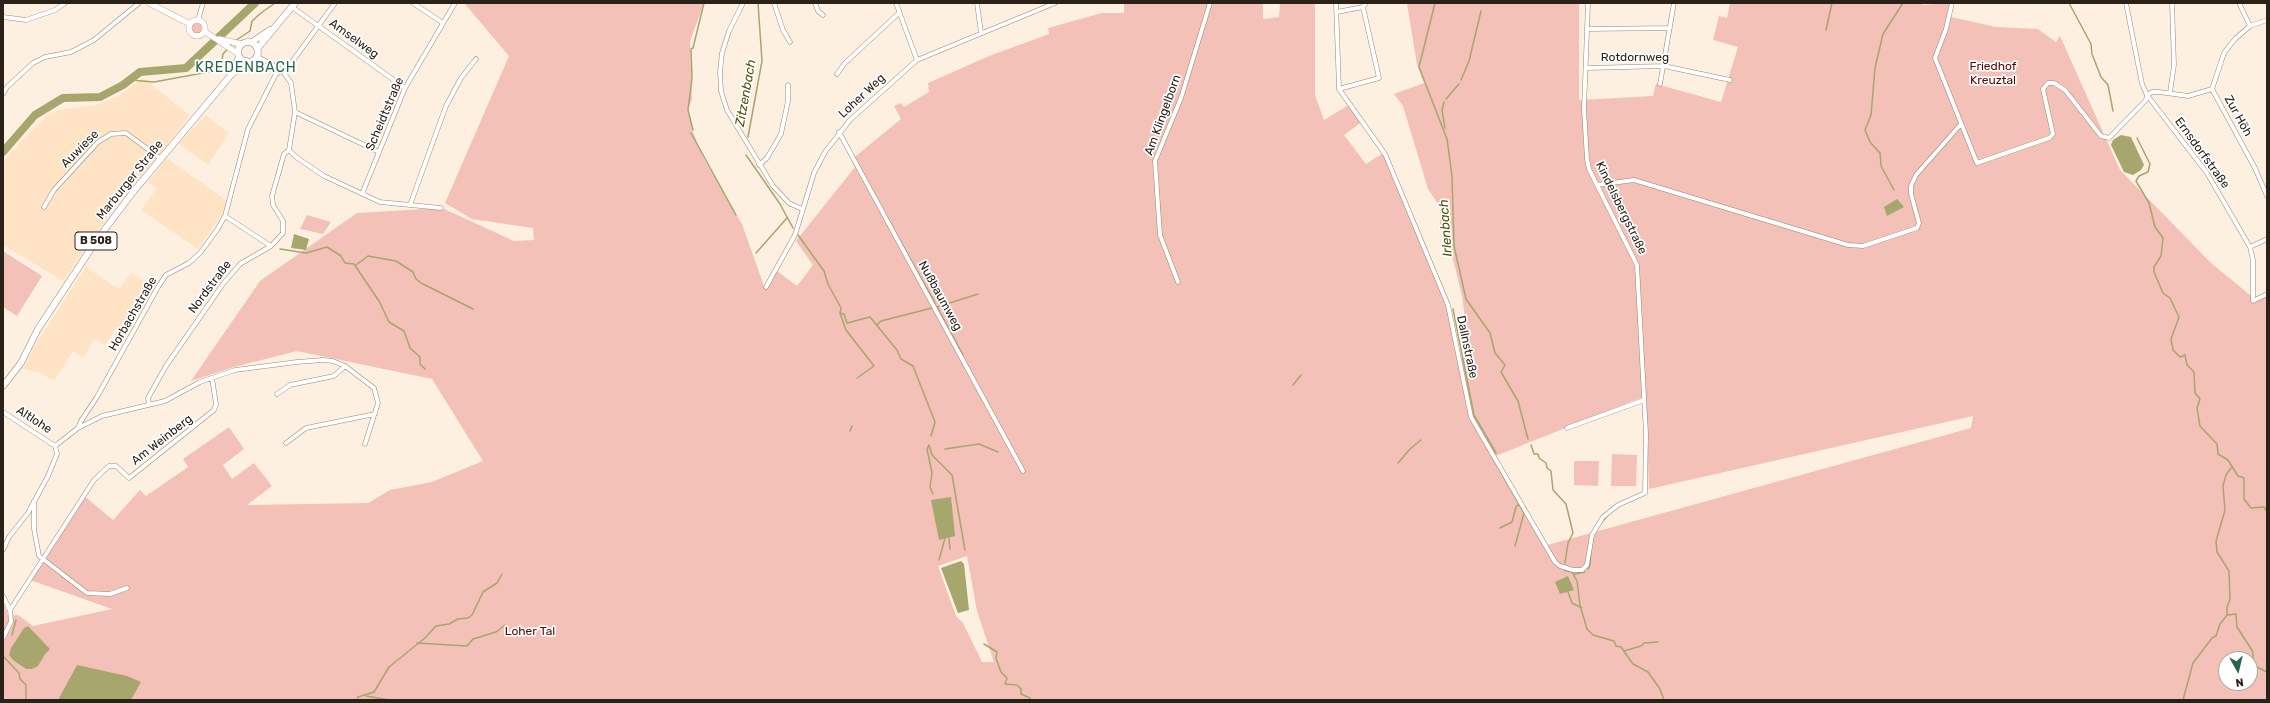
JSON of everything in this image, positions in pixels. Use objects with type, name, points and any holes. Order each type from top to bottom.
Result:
[{"type":"main road","points":[[149,3],[190,24]]},
{"type":"main road","points":[[256,56],[257,48],[270,30],[293,5]]},
{"type":"main road","points":[[190,24],[198,20],[204,24],[204,32]]},
{"type":"main road","points":[[190,24],[190,30],[194,35],[200,35],[204,32]]},
{"type":"main road","points":[[219,40],[241,44],[247,41],[252,42],[270,30]]},
{"type":"main road","points":[[204,32],[212,35],[246,62]]},
{"type":"main road","points":[[252,42],[257,48]]},
{"type":"main road","name":"B 508","points":[[238,55],[241,44]]},
{"type":"main road","name":"Marburger Straße","points":[[231,75],[238,55]]},
{"type":"main road","name":"B 508","points":[[246,62],[252,60],[256,56]]},
{"type":"main road","name":"Marburger Straße","points":[[3,386],[12,371],[21,363],[38,329],[96,241],[132,192],[231,75],[246,62]]},
{"type":"street","points":[[3,17],[26,20],[54,10],[64,3]]},
{"type":"street","points":[[3,94],[5,86],[38,59],[71,52],[94,40],[139,3]]},
{"type":"street","points":[[198,20],[203,3]]},
{"type":"street","name":"Horbachstraße","points":[[78,428],[81,420],[98,397],[158,287],[166,276],[189,263],[200,253],[225,216],[248,129],[276,74],[289,66],[314,29],[319,26],[335,3]]},
{"type":"street","points":[[413,3],[443,23]]},
{"type":"street","name":"Scheidtstraße","points":[[362,194],[405,88],[455,3]]},
{"type":"street","points":[[743,3],[729,31],[722,54],[720,72],[721,92],[728,113],[759,165],[788,202],[802,209]]},
{"type":"street","points":[[774,3],[783,30],[790,42]]},
{"type":"street","points":[[815,3],[818,11],[823,14]]},
{"type":"street","points":[[896,3],[917,60]]},
{"type":"street","points":[[977,3],[981,34]]},
{"type":"street","points":[[1041,3],[1043,8]]},
{"type":"street","name":"Loher Weg","points":[[766,287],[795,235],[814,173],[824,152],[839,132],[865,105],[917,60],[1055,3]]},
{"type":"street","name":"Am Klingelborn","points":[[1178,282],[1160,235],[1155,161],[1181,98],[1210,3]]},
{"type":"street","points":[[1336,3],[1339,89],[1379,78],[1365,5],[1337,12]]},
{"type":"street","name":"Kindelsbergstraße","points":[[1588,3],[1587,68],[1584,108],[1586,159],[1597,185],[1637,265],[1646,434],[1645,494]]},
{"type":"street","points":[[1660,84],[1674,3]]},
{"type":"street","points":[[1952,3],[1946,29],[1934,58],[1977,164],[2049,138],[2053,134],[2043,89],[2048,83],[2054,83],[2065,90],[2101,136],[2108,138],[2141,106],[2147,96],[2152,92],[2188,96],[2212,88],[2224,53],[2235,38],[2250,26],[2267,20]]},
{"type":"street","name":"Ernsdorfstraße","points":[[2126,3],[2142,84],[2147,96],[2207,173],[2250,247],[2252,260],[2253,301],[2267,294]]},
{"type":"street","points":[[2170,93],[2174,52],[2172,3]]},
{"type":"street","points":[[2239,3],[2250,26]]},
{"type":"street","name":"Amselweg","points":[[293,5],[319,26],[405,88]]},
{"type":"street","points":[[837,74],[845,63],[899,13]]},
{"type":"street","points":[[1588,29],[1670,28]]},
{"type":"street","points":[[256,56],[282,70],[291,83],[295,112],[289,150],[296,157],[324,176],[380,202],[441,208]]},
{"type":"street","points":[[410,205],[446,106],[461,78],[476,59]]},
{"type":"street","name":"Rotdornweg","points":[[1587,68],[1664,66],[1730,80]]},
{"type":"street","points":[[759,165],[768,158],[781,134],[788,102],[788,85]]},
{"type":"street","name":"Zur Höh","points":[[2212,88],[2255,168],[2267,196]]},
{"type":"street","name":"Dallnstraße","points":[[1339,89],[1385,154],[1448,305],[1470,416],[1555,562],[1560,566],[1574,570],[1585,568],[1589,560],[1592,535],[1603,517],[1618,505],[1645,494]]},
{"type":"street","points":[[295,112],[379,152]]},
{"type":"street","points":[[1597,185],[1634,180],[1848,245],[1863,246],[1917,228],[1919,223],[1911,194],[1911,186],[1916,175],[1961,124]]},
{"type":"street","name":"Nußbaumweg","points":[[839,132],[1023,471]]},
{"type":"street","name":"Auwiese","points":[[44,208],[54,190],[98,142],[111,134],[126,133],[161,159]]},
{"type":"street","name":"Nordstraße","points":[[148,405],[148,398],[166,366],[223,284],[240,264],[271,246],[280,238],[285,228],[281,216],[273,205],[272,196],[284,154],[289,150]]},
{"type":"street","points":[[225,216],[271,246]]},
{"type":"street","points":[[2250,247],[2267,239]]},
{"type":"street","points":[[3,550],[9,536],[34,502],[57,454],[55,446],[78,428],[102,416],[165,401],[212,378],[235,370],[297,362],[333,361],[345,366],[374,388],[378,403],[376,414],[365,444]]},
{"type":"street","points":[[277,394],[290,385],[334,376],[345,366]]},
{"type":"street","name":"Am Weinberg","points":[[43,559],[89,485],[109,466],[116,466],[129,478],[214,410],[216,404],[212,378]]},
{"type":"street","points":[[1567,428],[1644,400]]},
{"type":"street","name":"Altlohe","points":[[3,412],[55,446]]},
{"type":"street","points":[[286,443],[306,428],[376,414]]},
{"type":"street","points":[[34,502],[34,529],[39,556],[87,593],[110,594],[127,588]]},
{"type":"street","points":[[10,610],[43,559]]},
{"type":"street","points":[[3,596],[10,610],[11,622],[3,638]]},
{"type":"shaded area","points":[[143,78],[190,115],[161,153],[120,199],[63,281],[3,245],[3,163],[12,151],[19,146],[18,144],[47,116],[59,110],[96,105],[117,97]]},
{"type":"shaded area","points":[[206,115],[229,133],[208,165],[179,144]]},
{"type":"shaded area","points":[[2121,135],[2131,137],[2144,165],[2141,170],[2133,175],[2124,172],[2111,145],[2113,140]]},
{"type":"shaded area","points":[[167,158],[230,203],[198,249],[141,210],[156,189],[148,182]]},
{"type":"shaded area","points":[[1897,199],[1904,207],[1887,216],[1884,207]]},
{"type":"shaded area","points":[[294,234],[309,239],[306,250],[291,248]]},
{"type":"shaded area","points":[[86,267],[119,289],[131,273],[155,288],[126,333],[116,328],[105,345],[94,339],[83,358],[73,351],[54,381],[38,372],[23,369],[34,347]]},
{"type":"shaded area","points":[[951,497],[955,536],[939,540],[931,500]]},
{"type":"shaded area","points":[[961,561],[964,564],[969,610],[958,613],[941,568]]},
{"type":"shaded area","points":[[1568,576],[1574,590],[1560,594],[1555,582]]},
{"type":"shaded area","points":[[28,626],[50,649],[45,654],[38,666],[32,669],[26,669],[13,660],[9,655],[11,648],[24,628]]},
{"type":"shaded area","points":[[77,665],[127,676],[141,682],[131,700],[58,700]]},
{"type":"green space","points":[[464,3],[704,3],[690,41],[692,99],[688,110],[693,132],[704,159],[742,224],[765,289],[777,271],[797,286],[813,265],[796,241],[855,167],[851,160],[901,119],[894,106],[901,103],[904,107],[929,92],[928,83],[989,56],[1049,34],[1048,28],[1102,13],[1124,13],[1124,3],[1263,3],[1263,19],[1279,17],[1280,3],[1315,3],[1315,95],[1324,120],[1352,103],[1363,121],[1344,135],[1366,164],[1386,151],[1450,303],[1444,301],[1461,358],[1470,356],[1462,296],[1450,247],[1451,230],[1440,230],[1440,207],[1428,189],[1403,106],[1394,94],[1424,83],[1417,65],[1407,3],[1579,3],[1579,100],[1653,96],[1656,84],[1721,102],[1738,47],[1713,40],[1719,16],[1727,18],[1730,3],[1922,3],[1923,5],[1949,3],[1951,17],[1996,27],[2038,29],[2056,42],[2060,36],[2120,170],[2211,263],[2256,300],[2267,296],[2267,700],[3,700],[3,601],[8,616],[18,615],[33,626],[112,609],[30,580],[82,494],[113,520],[140,490],[146,496],[188,467],[183,459],[229,427],[244,449],[223,465],[232,479],[254,463],[272,486],[247,505],[368,503],[390,490],[432,482],[483,461],[432,379],[297,351],[234,367],[191,381],[260,281],[357,213],[442,208],[514,241],[534,240],[533,228],[472,219],[445,203],[509,56]],"holes":[[[1645,396],[1649,489],[1973,416],[1971,428],[1544,546],[1493,457]],[[967,556],[977,611],[994,662],[982,662],[963,623],[956,616],[938,566]]]},
{"type":"green space","points":[[197,20],[203,22],[205,28],[203,34],[197,36],[191,34],[189,28],[191,22]]},
{"type":"green space","points":[[307,215],[331,222],[323,234],[300,229]]},
{"type":"green space","points":[[3,251],[42,276],[17,316],[3,307]]},
{"type":"green space","points":[[1612,454],[1637,455],[1636,486],[1611,486]]},
{"type":"green space","points":[[1574,461],[1599,461],[1598,486],[1574,485]]},
{"type":"waterway","points":[[3,152],[35,115],[63,98],[100,97],[123,85],[140,72],[186,68],[255,3]]},
{"type":"waterway","points":[[235,41],[250,31],[252,21],[275,3]]},
{"type":"waterway","points":[[693,130],[688,110],[692,78],[691,49],[693,48],[704,3]]},
{"type":"waterway","name":"Zitzenbach","points":[[748,137],[762,61],[758,3]]},
{"type":"waterway","name":"Irlenbach","points":[[1435,3],[1419,67],[1447,139],[1452,176],[1454,246],[1466,299],[1490,333],[1495,353],[1505,365],[1501,372],[1518,401],[1528,439]]},
{"type":"waterway","points":[[1826,30],[1832,3]]},
{"type":"waterway","points":[[1894,190],[1881,166],[1880,153],[1870,142],[1865,130],[1871,115],[1875,68],[1883,34],[1903,3]]},
{"type":"waterway","points":[[2069,3],[2091,44],[2092,54],[2101,77],[2108,85],[2113,111]]},
{"type":"waterway","points":[[1461,80],[1469,61],[1481,11]]},
{"type":"waterway","points":[[130,80],[154,82],[214,71],[221,66],[223,54],[232,44]]},
{"type":"waterway","points":[[1446,99],[1459,84]]},
{"type":"waterway","points":[[1444,102],[1442,110],[1445,128]]},
{"type":"waterway","points":[[691,133],[736,215]]},
{"type":"waterway","points":[[2137,138],[2150,164],[2148,172],[2139,176],[2136,181],[2149,203],[2155,227],[2163,238],[2161,256],[2154,267],[2154,272],[2163,293],[2170,298],[2179,317],[2171,339],[2173,350],[2180,357],[2185,355],[2187,365],[2194,372],[2195,393],[2200,399],[2197,408],[2200,426],[2217,444],[2218,454],[2228,460],[2238,476],[2244,478],[2244,499],[2251,508],[2264,507],[2267,512]]},
{"type":"waterway","name":"Zitzenbach","points":[[746,155],[780,204],[793,228]]},
{"type":"waterway","points":[[756,253],[787,218]]},
{"type":"waterway","points":[[888,219],[935,303]]},
{"type":"waterway","name":"Zitzenbach","points":[[798,235],[824,271],[828,284],[841,308],[840,313],[844,314],[847,323],[870,317],[897,350],[901,359],[913,366],[935,422],[931,436]]},
{"type":"waterway","points":[[280,249],[306,253],[327,247],[341,256],[345,263],[354,264],[379,301],[389,322],[404,331],[410,348],[420,357],[420,364],[425,369]]},
{"type":"waterway","points":[[356,265],[368,256],[396,261],[413,272],[416,279],[421,283],[473,309]]},
{"type":"waterway","points":[[963,355],[937,307],[978,294]]},
{"type":"waterway","points":[[877,325],[881,321],[932,308]]},
{"type":"waterway","points":[[1453,309],[1474,415],[1496,453]]},
{"type":"waterway","points":[[840,313],[846,330],[874,366],[857,378]]},
{"type":"waterway","points":[[1293,385],[1301,375]]},
{"type":"waterway","points":[[850,431],[852,426]]},
{"type":"waterway","points":[[1398,463],[1410,449],[1421,440]]},
{"type":"waterway","points":[[945,449],[979,444],[998,452]]},
{"type":"waterway","name":"Zitzenbach","points":[[929,445],[932,455],[952,475],[965,550]]},
{"type":"waterway","points":[[929,445],[927,449],[932,473],[930,487],[933,494]]},
{"type":"waterway","name":"Irlenbach","points":[[1531,445],[1534,454],[1538,454],[1539,458],[1546,463],[1547,468],[1551,471],[1553,490],[1566,504],[1573,533],[1568,543],[1565,563]]},
{"type":"waterway","points":[[1491,455],[1524,513],[1515,546]]},
{"type":"waterway","points":[[2183,700],[2193,663],[2212,638],[2216,636],[2220,624],[2227,615],[2227,607],[2230,599],[2229,571],[2217,552],[2216,541],[2225,510],[2223,486],[2226,475],[2231,468]]},
{"type":"waterway","points":[[1500,528],[1512,522],[1516,507],[1519,504]]},
{"type":"waterway","points":[[1601,523],[1608,515]]},
{"type":"waterway","points":[[939,560],[945,538]]},
{"type":"waterway","points":[[949,538],[950,549]]},
{"type":"waterway","points":[[1588,569],[1590,565],[1591,550]]},
{"type":"waterway","name":"Irlenbach","points":[[1564,570],[1572,572],[1577,581],[1580,605],[1587,629],[1593,635],[1614,641],[1616,646],[1621,647],[1633,664],[1648,672],[1660,689],[1664,700]]},
{"type":"waterway","points":[[1575,574],[1585,572]]},
{"type":"waterway","points":[[357,700],[358,697],[374,692],[389,667],[425,638],[436,626],[449,624],[458,619],[468,618],[472,615],[483,592],[497,583],[502,574]]},
{"type":"waterway","points":[[1568,592],[1572,603],[1582,608]]},
{"type":"waterway","points":[[2227,615],[2236,614],[2237,627],[2253,652],[2253,665],[2267,672]]},
{"type":"waterway","points":[[12,635],[16,620]]},
{"type":"waterway","points":[[417,643],[467,646],[473,639],[496,632],[505,625]]},
{"type":"waterway","points":[[1624,651],[1641,646],[1644,643],[1658,642]]},
{"type":"waterway","name":"Zitzenbach","points":[[984,644],[997,652],[996,658],[1001,672],[1007,678],[1005,684],[1017,685],[1021,689],[1021,694],[1030,698],[1030,700]]},
{"type":"waterway","points":[[3,656],[19,673],[20,679],[26,685],[26,700]]},
{"type":"waterway","points":[[366,696],[389,700]]},
{"type":"district","name":"KREDENBACH","points":[[246,68]]},
{"type":"park label","name":"Friedhof Kreuztal","points":[[1993,74]]},
{"type":"park label","name":"Loher Tal","points":[[530,632]]}]
